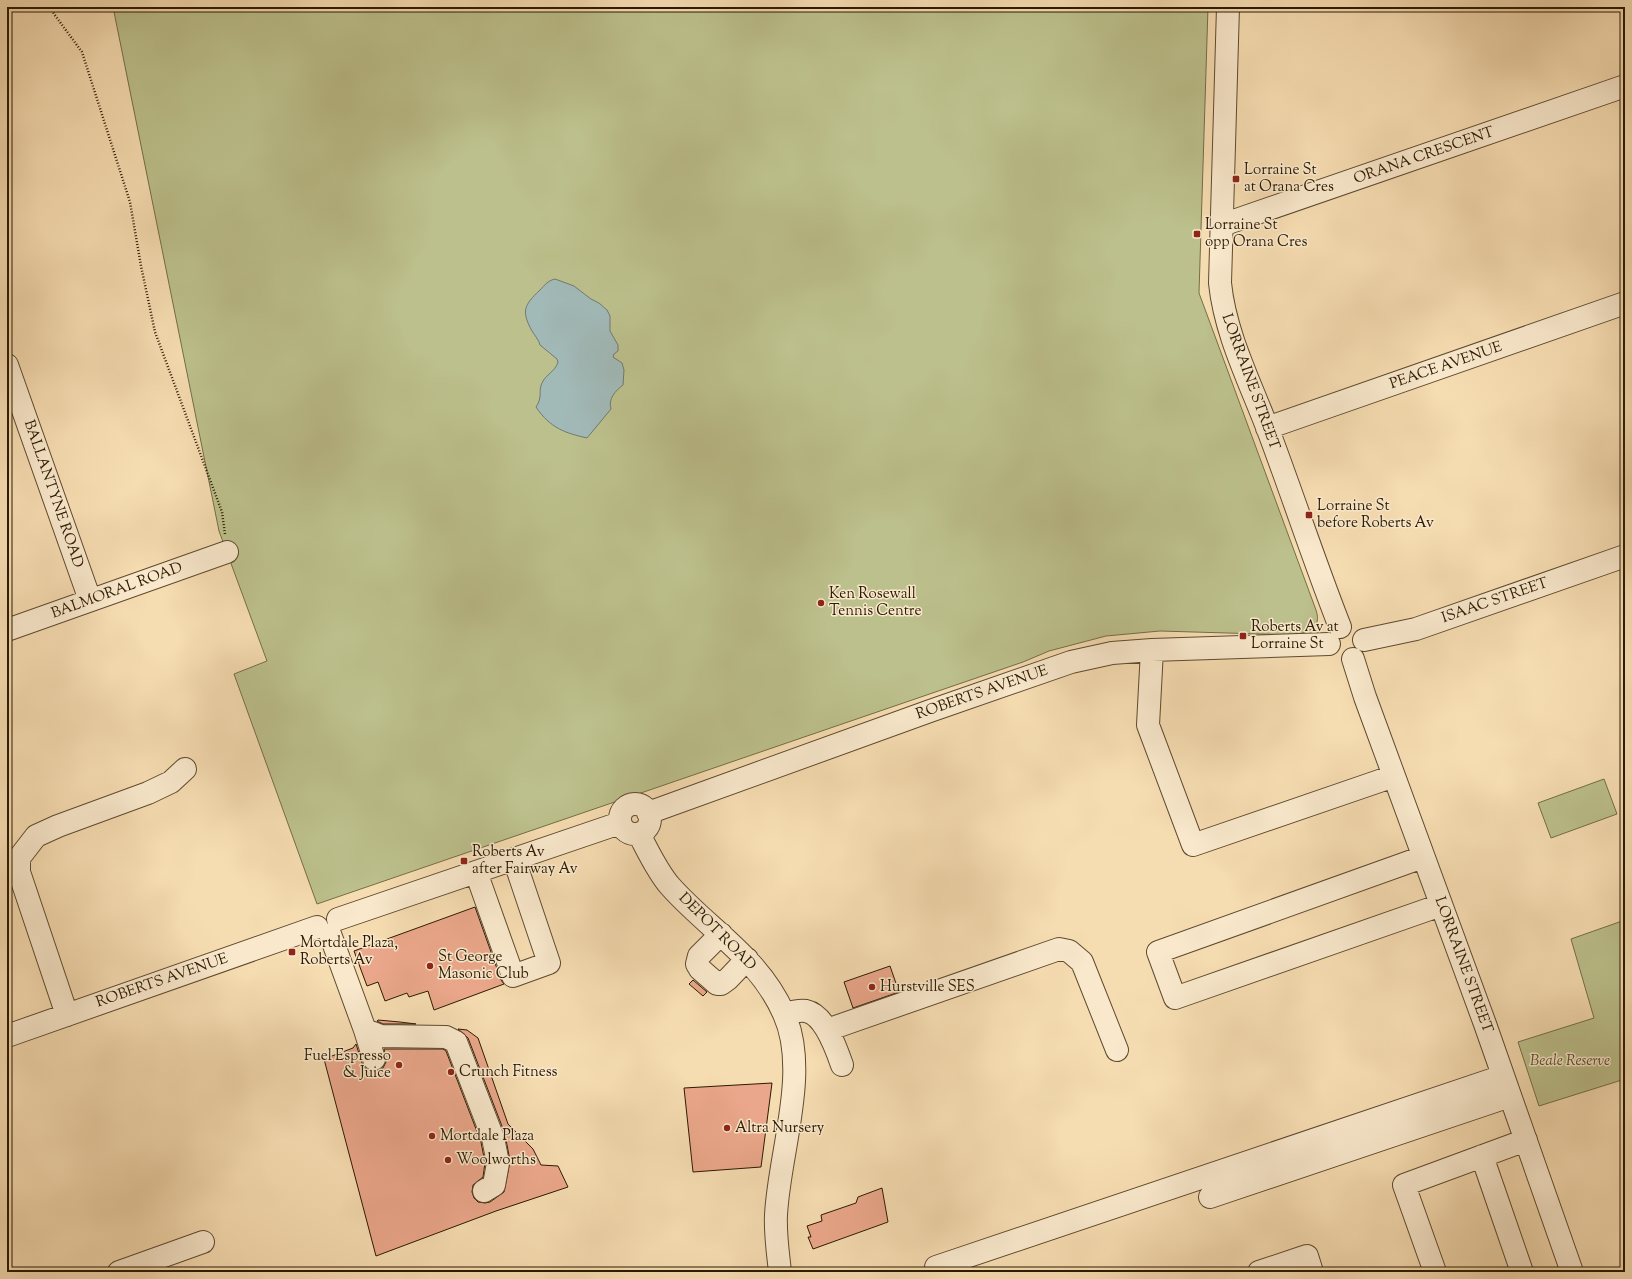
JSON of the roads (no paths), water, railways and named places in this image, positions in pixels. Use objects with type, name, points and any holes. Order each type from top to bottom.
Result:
[{"type":"street","name":"LORRAINE STREET","points":[[1228,7],[1220,283],[1221,301],[1234,343],[1267,428],[1321,579],[1335,636]]},
{"type":"street","name":"ORANA CRESCENT","points":[[1222,225],[1625,86]]},
{"type":"street","name":"PEACE AVENUE","points":[[1267,428],[1625,303]]},
{"type":"street","name":"BALLANTYNE ROAD","points":[[7,365],[90,600]]},
{"type":"street","name":"BALMORAL ROAD","points":[[7,630],[227,552]]},
{"type":"street","name":"ISAAC STREET","points":[[1364,640],[1416,629],[1625,556]]},
{"type":"street","points":[[1350,626],[1355,628],[1359,631],[1364,640],[1362,649],[1353,659],[1342,660],[1334,654],[1335,636],[1350,626]]},
{"type":"street","name":"ROBERTS AVENUE","points":[[648,813],[930,711],[1071,662],[1112,653],[1335,636]]},
{"type":"street","points":[[1152,650],[1148,725],[1193,845],[1394,776]]},
{"type":"street","name":"LORRAINE STREET","points":[[1353,659],[1365,697],[1503,1076],[1572,1272]]},
{"type":"street","points":[[67,1015],[19,872],[19,858],[36,836],[58,826],[148,793],[171,782],[185,769]]},
{"type":"street","points":[[632,805],[642,806],[650,818],[647,828],[639,834],[625,831],[620,823],[621,813],[628,806],[632,805]]},
{"type":"street","name":"ROBERTS AVENUE","points":[[7,1036],[328,927],[476,872],[620,823]]},
{"type":"street","name":"DEPOT ROAD","points":[[639,834],[668,884],[747,960],[762,978],[784,1014],[790,1033],[795,1068],[776,1215],[780,1272]]},
{"type":"street","points":[[1423,857],[1158,952],[1174,998],[1441,905]]},
{"type":"street","points":[[476,872],[512,976],[549,963],[514,859]]},
{"type":"street","points":[[328,927],[366,1030],[374,1058]]},
{"type":"street","points":[[721,934],[699,956],[697,964],[700,969],[718,984],[721,984],[747,960]]},
{"type":"street","points":[[827,1030],[1059,949],[1069,951],[1082,962],[1117,1050]]},
{"type":"street","points":[[784,1014],[798,1011],[811,1013],[831,1036],[842,1065]]},
{"type":"street","points":[[366,1030],[381,1036],[446,1037],[456,1042],[493,1138],[498,1163],[494,1185],[484,1191]]},
{"type":"street","points":[[936,1267],[1503,1076]]},
{"type":"street","points":[[1210,1197],[1510,1096]]},
{"type":"street","points":[[1435,1272],[1404,1185],[1526,1140]]},
{"type":"street","points":[[1482,1156],[1522,1272]]},
{"type":"street","points":[[119,1272],[203,1242]]},
{"type":"street","points":[[1259,1272],[1306,1256],[1312,1272]]},
{"type":"water","points":[[555,279],[574,286],[607,310],[610,316],[610,331],[618,345],[618,351],[613,357],[622,363],[624,370],[623,385],[617,390],[611,399],[611,409],[587,438],[565,432],[552,425],[536,407],[540,397],[542,383],[555,368],[558,362],[557,359],[540,345],[532,331],[525,313],[530,300],[545,285]]},
{"type":"place","name":"Lorraine St at Orana Cres","points":[[1236,179]]},
{"type":"place","name":"Lorraine St opp Orana Cres","points":[[1197,234]]},
{"type":"place","name":"Lorraine St before Roberts Av","points":[[1309,515]]},
{"type":"place","name":"Ken Rosewall Tennis Centre","points":[[821,603]]},
{"type":"place","name":"Roberts Av at Lorraine St","points":[[1243,636]]},
{"type":"place","name":"Roberts Av after Fairway Av","points":[[464,861]]},
{"type":"place","name":"Mortdale Plaza, Roberts Av","points":[[292,952]]},
{"type":"place","name":"St George Masonic Club","points":[[430,966]]},
{"type":"place","name":"Hurstville SES","points":[[872,987]]},
{"type":"place","name":"Fuel Espresso & Juice","points":[[399,1065]]},
{"type":"place","name":"Crunch Fitness","points":[[451,1072]]},
{"type":"place","name":"Altra Nursery","points":[[727,1128]]},
{"type":"place","name":"Mortdale Plaza","points":[[432,1136]]},
{"type":"place","name":"Woolworths","points":[[448,1160]]},
{"type":"park label","name":"Beale Reserve","points":[[1570,1061]]}]
